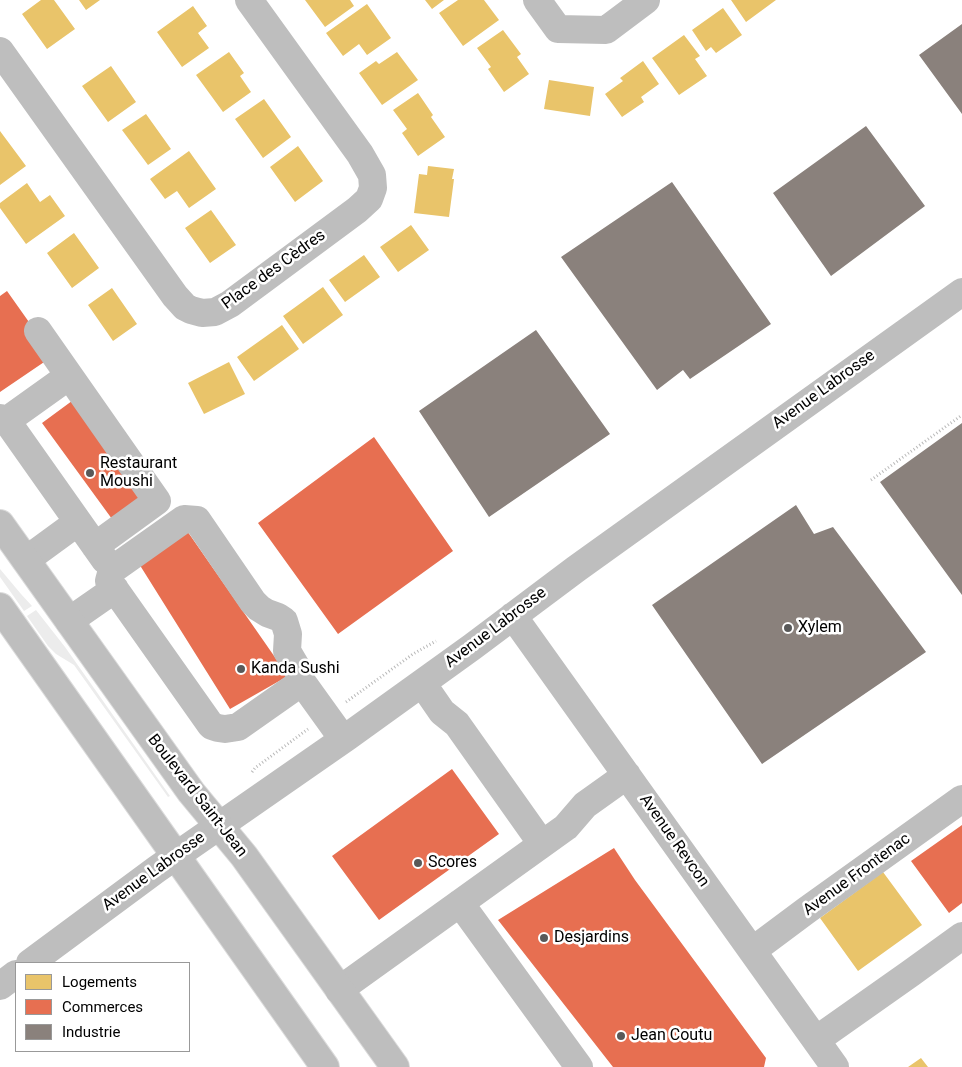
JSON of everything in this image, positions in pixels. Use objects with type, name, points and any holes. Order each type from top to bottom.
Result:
[{"type":"street","name":"Place des Cèdres","points":[[0,52],[175,296],[191,310],[214,312],[230,304],[357,210],[369,199],[374,188],[372,175],[360,154],[249,0]]},
{"type":"street","points":[[537,0],[558,29],[606,30],[646,0]]},
{"type":"street","name":"Avenue Labrosse","points":[[31,962],[218,826],[422,683],[590,558],[962,292]]},
{"type":"street","points":[[38,331],[157,501],[95,546]]},
{"type":"street","points":[[70,376],[3,420],[9,424],[95,546],[113,579],[210,724],[225,729],[238,727],[302,682]]},
{"type":"street","points":[[69,620],[113,579],[184,519],[197,520],[258,608],[284,621],[288,634],[287,651],[297,668],[302,682],[343,739]]},
{"type":"street","points":[[26,560],[78,522]]},
{"type":"street","name":"Boulevard Saint-Jean","points":[[0,524],[191,792],[244,856],[395,1067]]},
{"type":"street","points":[[0,607],[326,1067]]},
{"type":"street","name":"Avenue Revcon","points":[[513,616],[835,1067]]},
{"type":"street","points":[[422,683],[442,712],[457,724],[542,844]]},
{"type":"street","points":[[339,990],[566,827],[585,806],[627,775]]},
{"type":"street","name":"Avenue Frontenac","points":[[752,951],[962,799]]},
{"type":"street","points":[[460,903],[579,1067]]},
{"type":"street","points":[[816,1040],[962,936]]},
{"type":"street","points":[[0,986],[15,975]]},
{"type":"path","points":[[870,480],[962,415]]},
{"type":"path","name":"Avenue Labrosse","points":[[345,703],[413,654],[437,640]]},
{"type":"path","points":[[255,768],[309,729]]},
{"type":"shaded area","points":[[0,569],[32,606],[24,611],[0,577]]},
{"type":"shaded area","points":[[36,610],[65,647],[170,796],[168,797],[74,665],[56,654],[48,646],[27,616]]},
{"type":"building: Logements","points":[[41,0],[54,0],[75,29],[47,49],[22,14]]},
{"type":"building: Logements","points":[[79,0],[100,0],[86,10]]},
{"type":"building: Logements","points":[[305,0],[350,0],[354,6],[325,27]]},
{"type":"building: Logements","points":[[425,0],[444,0],[432,9]]},
{"type":"building: Logements","points":[[458,0],[484,0],[499,20],[463,46],[439,13]]},
{"type":"building: Logements","points":[[731,0],[776,0],[746,22]]},
{"type":"building: Logements","points":[[367,4],[391,38],[367,55],[359,44],[343,56],[326,33]]},
{"type":"building: Logements","points":[[193,6],[207,26],[198,33],[209,48],[182,67],[157,32]]},
{"type":"building: Logements","points":[[723,8],[742,35],[716,53],[711,47],[706,51],[692,30]]},
{"type":"building: Logements","points":[[503,30],[521,54],[517,57],[529,74],[504,92],[488,69],[491,67],[477,48]]},
{"type":"building: Logements","points":[[684,35],[700,56],[695,59],[707,76],[679,95],[652,58]]},
{"type":"building: Logements","points":[[229,52],[244,73],[240,76],[251,92],[223,112],[196,75]]},
{"type":"building: Logements","points":[[397,52],[418,80],[382,105],[359,73],[376,61],[379,64]]},
{"type":"building: Logements","points":[[643,61],[659,84],[641,97],[644,102],[622,117],[605,94],[623,81],[620,78]]},
{"type":"building: Logements","points":[[111,66],[136,102],[108,122],[82,86]]},
{"type":"building: Logements","points":[[549,80],[594,87],[590,116],[544,109]]},
{"type":"building: Logements","points":[[418,93],[445,137],[418,156],[402,133],[407,129],[393,110]]},
{"type":"building: Logements","points":[[264,99],[291,137],[263,158],[235,119]]},
{"type":"building: Logements","points":[[146,114],[171,149],[148,165],[122,130]]},
{"type":"building: Logements","points":[[0,131],[26,166],[0,185]]},
{"type":"building: Logements","points":[[298,146],[323,181],[295,202],[270,167]]},
{"type":"building: Logements","points":[[189,151],[216,189],[189,208],[177,191],[165,199],[150,179]]},
{"type":"building: Logements","points":[[428,166],[454,169],[449,217],[414,213],[419,174],[427,175]]},
{"type":"building: Logements","points":[[27,183],[40,202],[50,195],[65,216],[26,244],[0,208],[0,203]]},
{"type":"building: Logements","points":[[211,210],[236,245],[210,263],[185,228]]},
{"type":"building: Logements","points":[[411,225],[429,250],[398,272],[380,247]]},
{"type":"building: Logements","points":[[74,233],[99,268],[72,288],[47,253]]},
{"type":"building: Logements","points":[[364,255],[380,277],[345,302],[329,280]]},
{"type":"building: Logements","points":[[323,287],[343,315],[303,344],[283,316]]},
{"type":"building: Logements","points":[[112,288],[137,324],[113,341],[88,305]]},
{"type":"building: Logements","points":[[282,325],[299,349],[254,381],[237,357]]},
{"type":"building: Logements","points":[[229,362],[245,394],[204,414],[188,383]]},
{"type":"building: Logements","points":[[883,872],[922,925],[858,971],[820,918]]},
{"type":"building: Logements","points":[[921,1058],[928,1067],[908,1067]]},
{"type":"building: Commerces","points":[[7,291],[53,356],[0,392],[0,296]]},
{"type":"building: Commerces","points":[[76,398],[146,495],[112,519],[42,423]]},
{"type":"building: Commerces","points":[[374,437],[453,551],[338,634],[258,523]]},
{"type":"building: Commerces","points":[[183,525],[288,676],[230,709],[136,559]]},
{"type":"building: Commerces","points":[[452,769],[499,834],[379,920],[332,856]]},
{"type":"building: Commerces","points":[[962,825],[962,903],[949,913],[911,861]]},
{"type":"building: Commerces","points":[[614,848],[635,880],[766,1058],[764,1067],[613,1067],[498,920]]},
{"type":"building: Industrie","points":[[962,24],[962,114],[919,55]]},
{"type":"building: Industrie","points":[[866,126],[925,206],[831,276],[773,193]]},
{"type":"building: Industrie","points":[[672,182],[771,324],[690,379],[683,370],[657,390],[561,257]]},
{"type":"building: Industrie","points":[[536,330],[610,434],[489,517],[419,411]]},
{"type":"building: Industrie","points":[[962,423],[962,595],[880,482]]},
{"type":"building: Industrie","name":"Xylem","points":[[796,505],[814,534],[833,527],[926,652],[762,764],[652,605]]},
{"type":"place","name":"Restaurant Moushi","points":[[90,473]]},
{"type":"place","name":"Xylem","points":[[788,628]]},
{"type":"place","name":"Kanda Sushi","points":[[241,669]]},
{"type":"place","name":"Scores","points":[[418,863]]},
{"type":"place","name":"Desjardins","points":[[544,938]]},
{"type":"place","name":"Jean Coutu","points":[[621,1036]]}]
